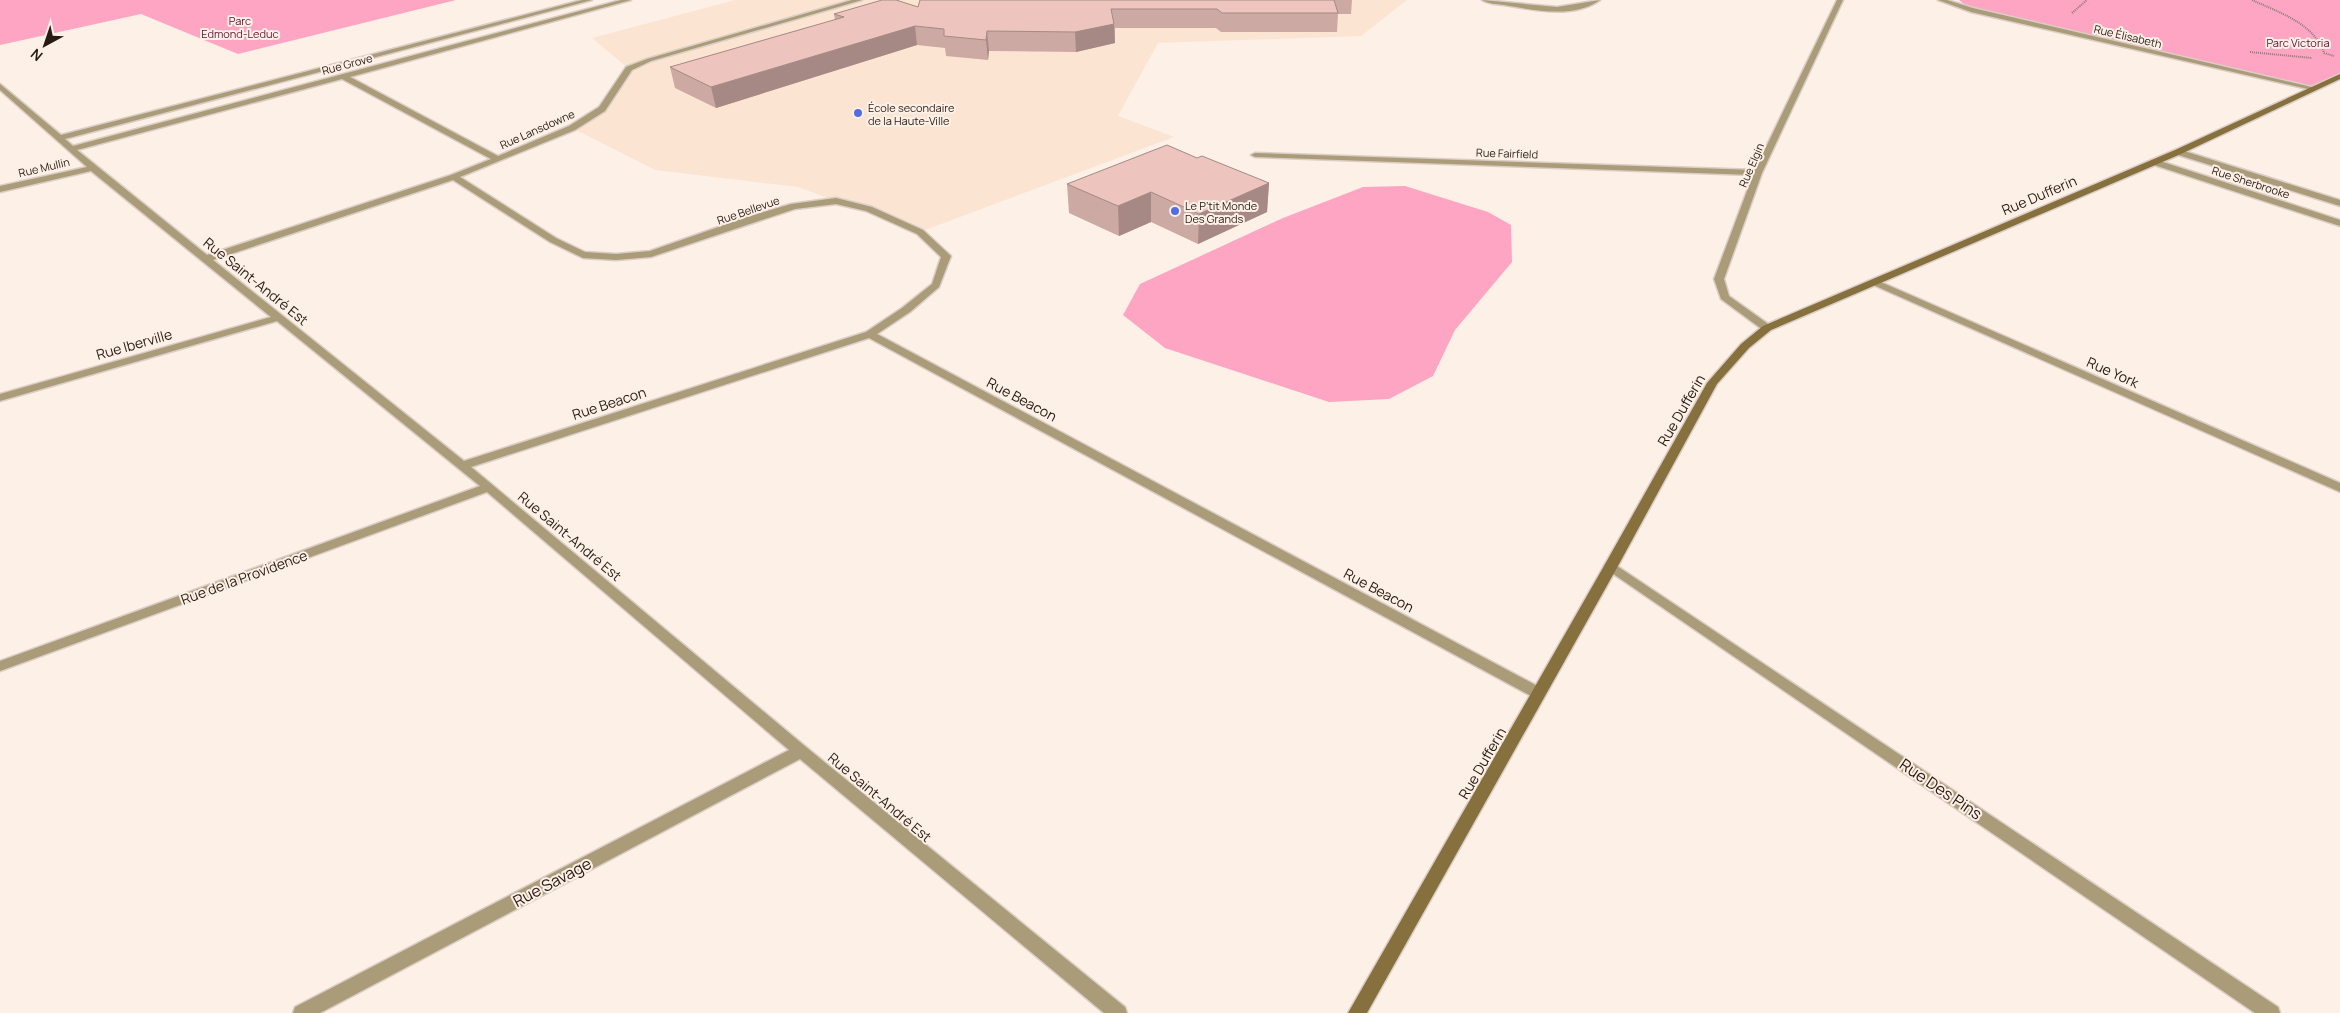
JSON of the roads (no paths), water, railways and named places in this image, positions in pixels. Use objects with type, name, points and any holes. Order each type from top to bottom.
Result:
[{"type":"main road","name":"Rue Dufferin","points":[[1357,1013],[1611,566],[1712,383],[1745,346],[1767,328],[2178,152],[2340,76]]},
{"type":"street","name":"Rue Grove","points":[[60,138],[589,0]]},
{"type":"street","name":"Rue Grove","points":[[71,149],[346,77],[628,0]]},
{"type":"street","name":"Rue Lansdowne","points":[[206,259],[454,177],[572,128],[602,109],[629,69],[649,60],[859,0]]},
{"type":"street","points":[[1485,0],[1544,8],[1577,8],[1597,0]]},
{"type":"street","name":"Rue Elgin","points":[[1767,328],[1725,297],[1719,279],[1758,172],[1840,0]]},
{"type":"street","name":"Rue Élisabeth","points":[[1940,0],[1971,10],[2312,88]]},
{"type":"street","points":[[330,68],[497,159]]},
{"type":"street","name":"Rue Saint-André Est","points":[[0,86],[93,168],[488,487],[801,751],[1118,1013]]},
{"type":"street","name":"Rue Sherbrooke","points":[[2178,152],[2340,203]]},
{"type":"street","name":"Rue Fairfield","points":[[1256,155],[1758,172]]},
{"type":"street","name":"Rue Sherbrooke","points":[[2154,162],[2340,223]]},
{"type":"street","name":"Rue Mullin","points":[[0,189],[93,168]]},
{"type":"street","name":"Rue Bellevue","points":[[454,177],[553,240],[583,255],[616,257],[651,254],[750,219],[794,206],[836,201],[869,209],[920,232],[946,256],[936,285],[906,310],[870,334]]},
{"type":"street","name":"Rue York","points":[[1874,282],[2340,488]]},
{"type":"street","name":"Rue Iberville","points":[[0,398],[277,318]]},
{"type":"street","name":"Rue Beacon","points":[[462,466],[870,334],[1538,693]]},
{"type":"street","name":"Rue de la Providence","points":[[0,666],[488,487]]},
{"type":"street","name":"Rue Des Pins","points":[[1611,566],[2271,1013]]},
{"type":"street","name":"Rue Savage","points":[[302,1013],[801,751]]},
{"type":"place","name":"École secondaire de la Haute-Ville","points":[[858,113]]},
{"type":"place","name":"Le P’tit Monde Des Grands","points":[[1175,211]]},
{"type":"park label","name":"Parc Edmond-Leduc","points":[[240,26]]},
{"type":"park label","name":"Parc Victoria","points":[[2298,42]]}]
